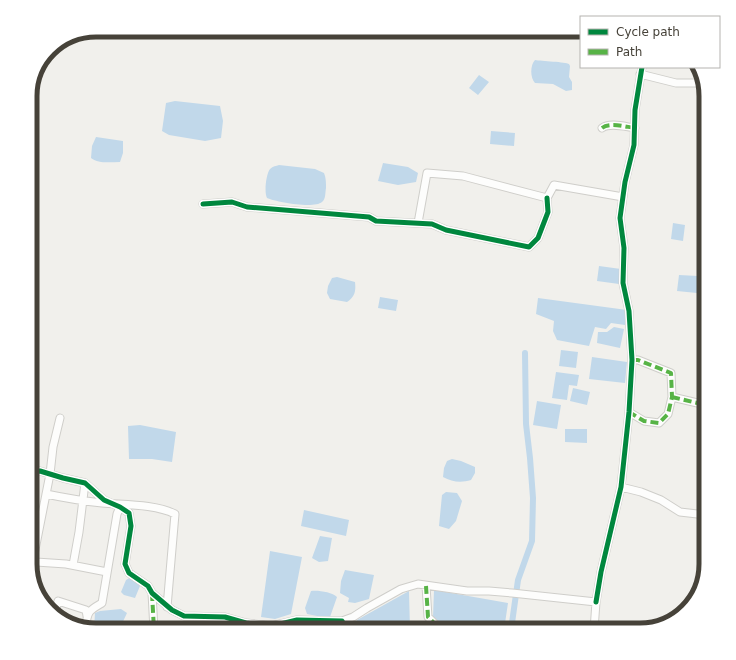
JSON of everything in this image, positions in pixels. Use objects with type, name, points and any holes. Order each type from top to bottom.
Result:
[{"type":"street","points":[[594,623],[601,572],[621,487],[629,412],[632,360],[630,311],[623,283],[624,248],[620,218],[634,145],[635,110],[641,71],[676,82],[697,83]]},
{"type":"street","points":[[602,128],[605,126],[621,126],[634,128]]},
{"type":"street","points":[[418,223],[427,173],[463,176],[546,198]]},
{"type":"street","points":[[203,204],[232,202],[247,207],[369,217],[376,221],[432,224],[446,230],[529,247],[538,238],[548,212],[546,198],[554,185],[623,197]]},
{"type":"street","points":[[629,412],[644,421],[659,423],[668,414],[672,397],[671,373],[638,360],[632,360]]},
{"type":"street","points":[[672,397],[699,403]]},
{"type":"street","points":[[37,534],[60,418]]},
{"type":"street","points":[[37,471],[86,483],[104,500],[129,513],[131,526],[125,564],[126,569],[129,574],[148,586],[152,594],[154,623]]},
{"type":"street","points":[[73,566],[86,483]]},
{"type":"street","points":[[621,487],[641,492],[661,500],[680,512],[699,514]]},
{"type":"street","points":[[46,494],[83,501],[151,508],[170,511],[175,514],[167,606]]},
{"type":"street","points":[[87,616],[90,610],[102,603],[117,514],[116,505]]},
{"type":"street","points":[[37,561],[107,572]]},
{"type":"street","points":[[284,623],[297,620],[342,621],[353,617],[401,589],[418,584],[468,592],[489,591],[515,593],[596,602]]},
{"type":"street","points":[[426,586],[428,617],[434,623]]},
{"type":"street","points":[[152,594],[167,606],[184,616],[225,617],[246,623]]},
{"type":"street","points":[[56,608],[58,601],[86,610],[86,622]]},
{"type":"water","points":[[535,60],[569,64],[569,77],[572,82],[572,90],[566,91],[553,84],[535,83],[531,72],[533,62]]},
{"type":"water","points":[[479,75],[489,82],[478,95],[469,88]]},
{"type":"water","points":[[175,101],[220,106],[223,121],[221,138],[205,141],[169,135],[162,131],[166,103]]},
{"type":"water","points":[[491,131],[515,133],[514,146],[490,144]]},
{"type":"water","points":[[96,137],[123,141],[123,153],[120,162],[101,162],[91,158],[92,146]]},
{"type":"water","points":[[383,163],[408,167],[418,173],[416,182],[398,185],[378,181]]},
{"type":"water","points":[[279,165],[315,169],[324,173],[326,188],[325,198],[323,201],[318,204],[303,205],[286,203],[267,198],[266,188],[269,171],[272,167]]},
{"type":"water","points":[[673,223],[685,225],[683,241],[671,239]]},
{"type":"water","points":[[599,266],[621,269],[619,284],[597,281]]},
{"type":"water","points":[[679,275],[698,276],[697,293],[677,291]]},
{"type":"water","points":[[337,277],[355,282],[354,294],[347,302],[330,299],[327,293],[328,286],[332,278]]},
{"type":"water","points":[[380,297],[398,300],[396,311],[378,308]]},
{"type":"water","points":[[538,298],[627,310],[625,325],[611,323],[606,329],[595,327],[589,346],[557,340],[553,331],[554,321],[536,314]]},
{"type":"water","points":[[614,327],[624,329],[620,348],[597,343],[598,332],[607,332]]},
{"type":"water","points":[[561,350],[578,352],[576,368],[559,366]]},
{"type":"water","points":[[592,357],[627,362],[625,383],[589,379]]},
{"type":"water","points":[[556,372],[579,375],[577,386],[569,385],[567,400],[552,398]]},
{"type":"water","points":[[573,388],[590,392],[587,405],[570,401]]},
{"type":"water","points":[[537,401],[561,405],[557,429],[533,425]]},
{"type":"water","points":[[140,425],[176,432],[172,462],[152,459],[129,459],[128,426]]},
{"type":"water","points":[[565,429],[587,429],[587,443],[565,442]]},
{"type":"water","points":[[452,459],[475,467],[475,473],[471,480],[457,482],[443,477],[444,468],[447,461]]},
{"type":"water","points":[[446,492],[457,493],[462,501],[456,521],[449,529],[439,526],[442,495]]},
{"type":"water","points":[[304,510],[349,520],[346,536],[301,526]]},
{"type":"water","points":[[320,536],[332,538],[328,561],[319,562],[312,558]]},
{"type":"water","points":[[270,551],[302,557],[291,614],[275,619],[261,617]]},
{"type":"water","points":[[345,570],[374,575],[369,599],[355,603],[348,602],[349,598],[340,593],[341,581]]},
{"type":"water","points":[[131,577],[140,586],[135,598],[124,595],[121,592],[126,580]]},
{"type":"water","points":[[434,590],[508,603],[505,623],[441,623],[433,617]]},
{"type":"water","points":[[311,591],[325,592],[337,597],[330,617],[307,614],[305,608]]},
{"type":"water","points":[[409,591],[410,623],[355,623],[357,620]]},
{"type":"water","points":[[121,609],[127,613],[122,623],[94,623],[95,613],[100,611]]},
{"type":"waterway","points":[[512,623],[518,580],[532,541],[533,498],[526,424],[525,353]]},
{"type":"marked path","points":[[602,128],[609,125],[635,128]]},
{"type":"marked path","points":[[629,412],[644,421],[659,423],[668,414],[672,397],[671,373],[638,360],[632,360]]},
{"type":"marked path","points":[[672,397],[699,403]]},
{"type":"marked path","points":[[426,586],[428,617],[434,623]]},
{"type":"marked path","points":[[152,593],[154,623]]},
{"type":"cycle path","points":[[596,602],[601,572],[621,487],[629,412],[632,360],[629,311],[623,283],[624,248],[620,218],[625,182],[634,145],[635,110],[642,68]]},
{"type":"cycle path","points":[[203,204],[232,202],[247,207],[369,217],[376,221],[432,224],[446,230],[529,247],[538,238],[548,212],[547,198]]},
{"type":"cycle path","points":[[37,471],[85,483],[104,500],[129,513],[131,526],[125,564],[129,573],[148,586],[152,593],[172,610],[184,616],[225,617],[246,623]]},
{"type":"cycle path","points":[[284,623],[297,620],[342,621],[343,623]]}]
